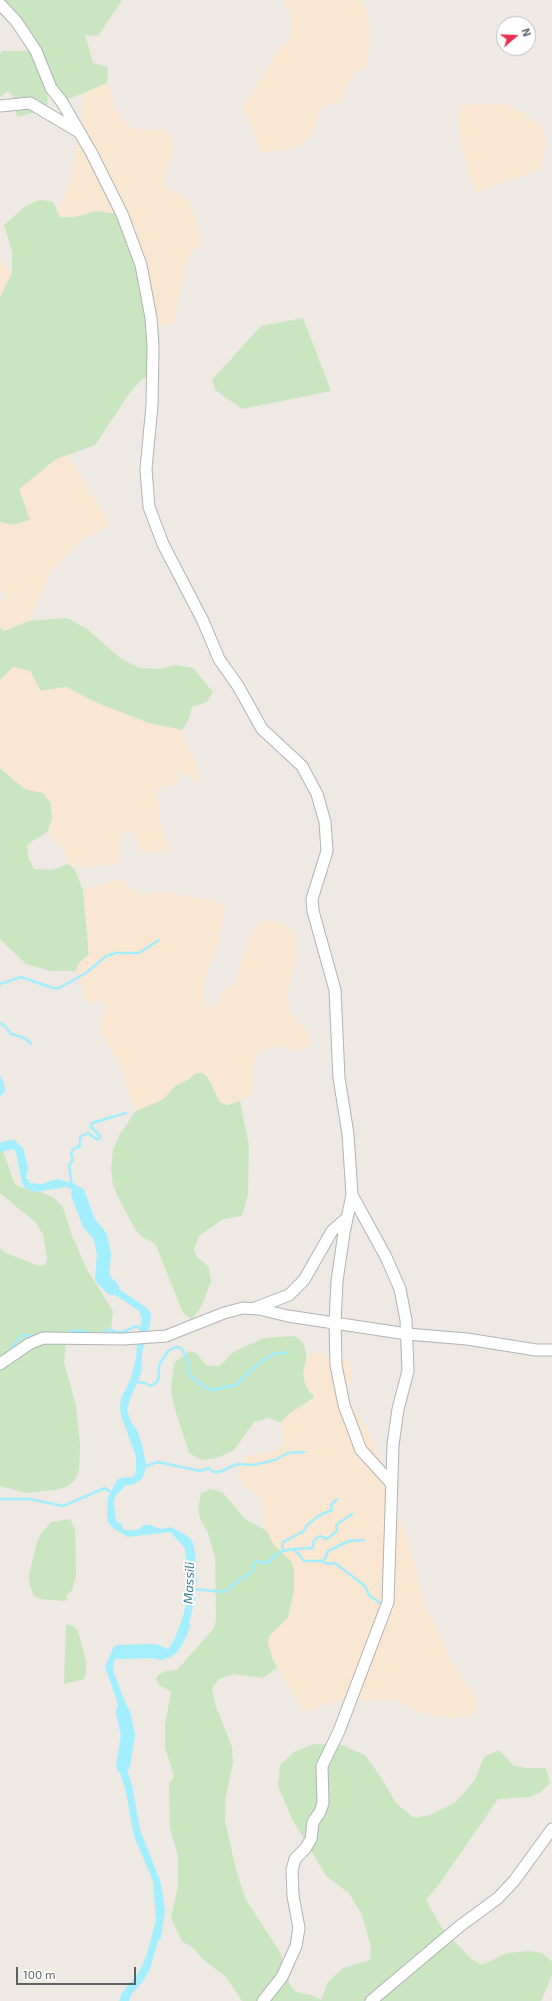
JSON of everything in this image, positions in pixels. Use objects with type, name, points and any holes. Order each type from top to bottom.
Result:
[{"type":"street","points":[[0,4],[16,21],[36,51],[51,88],[62,102],[80,133],[122,214],[140,265],[151,318],[153,346],[152,405],[146,469],[149,507],[151,514],[163,544],[203,621],[219,659],[238,686],[262,729],[302,766],[317,794],[325,822],[327,851],[312,899],[313,911],[335,990],[339,1078],[348,1134],[352,1195],[337,1281],[335,1323],[336,1365],[350,1425],[361,1450],[392,1484]]},
{"type":"street","points":[[0,106],[30,102],[80,133]]},
{"type":"street","points":[[263,2001],[282,1977],[296,1946],[299,1928],[293,1896],[292,1870],[296,1859],[305,1849],[310,1839],[313,1822],[320,1812],[323,1804],[322,1766],[339,1731],[388,1602],[393,1445],[398,1409],[408,1371],[407,1334],[400,1289],[386,1257],[352,1195]]},
{"type":"street","points":[[252,1309],[289,1295],[304,1280],[318,1253],[332,1231],[347,1218]]},
{"type":"street","points":[[2,1360],[29,1344],[43,1338],[124,1340],[166,1336],[224,1313],[243,1308],[407,1334],[466,1339],[536,1350],[552,1350]]},
{"type":"street","points":[[371,2001],[454,1930],[498,1898],[514,1881],[552,1829]]},
{"type":"green space","points":[[0,0],[122,0],[98,36],[85,35],[93,63],[108,67],[107,83],[62,102],[51,89],[47,93],[48,109],[17,117],[13,96],[8,91],[0,97],[0,55],[2,51],[36,51]]},
{"type":"green space","points":[[40,200],[53,202],[60,217],[73,217],[96,211],[122,214],[141,265],[153,373],[140,381],[129,394],[95,445],[55,460],[30,520],[13,525],[0,522],[0,297],[12,272],[12,251],[4,225],[26,206]]},
{"type":"green space","points":[[303,318],[331,391],[242,409],[215,390],[212,380],[261,326]]},
{"type":"green space","points":[[67,618],[87,629],[120,658],[139,668],[159,669],[176,665],[193,668],[213,692],[207,702],[192,707],[188,721],[182,730],[149,723],[97,703],[66,687],[40,691],[30,671],[13,667],[0,680],[0,627],[4,631],[28,621]]},
{"type":"green space","points":[[0,768],[25,789],[43,793],[51,803],[52,819],[48,831],[27,845],[28,857],[34,869],[52,870],[68,864],[74,868],[83,890],[89,954],[79,963],[76,971],[51,971],[26,964],[0,939]]},
{"type":"green space","points":[[196,1073],[203,1073],[209,1079],[220,1102],[227,1105],[240,1101],[249,1146],[248,1194],[242,1216],[223,1219],[199,1236],[194,1249],[196,1256],[209,1267],[211,1282],[200,1309],[192,1319],[183,1313],[155,1243],[143,1238],[135,1229],[113,1185],[111,1169],[113,1150],[120,1134],[136,1111],[163,1099],[175,1086],[189,1079]]},
{"type":"green space","points":[[3,1151],[15,1185],[35,1192],[41,1192],[54,1198],[63,1207],[71,1233],[86,1268],[113,1311],[111,1330],[104,1331],[98,1335],[84,1331],[70,1331],[67,1334],[64,1362],[76,1406],[80,1445],[79,1470],[75,1480],[66,1487],[54,1490],[26,1493],[0,1486],[0,1248],[6,1253],[39,1266],[46,1264],[47,1258],[43,1234],[35,1222],[0,1193],[0,1152]]},
{"type":"green space","points":[[295,1336],[303,1343],[306,1351],[306,1361],[314,1398],[290,1413],[281,1423],[270,1418],[254,1422],[234,1450],[217,1458],[201,1460],[189,1453],[174,1407],[171,1388],[174,1363],[190,1351],[196,1353],[207,1366],[219,1366],[235,1351],[264,1338]]},
{"type":"green space","points":[[211,1489],[222,1492],[245,1519],[267,1531],[274,1545],[291,1561],[294,1569],[294,1591],[288,1618],[269,1636],[273,1659],[277,1668],[263,1678],[233,1674],[219,1679],[212,1688],[215,1704],[232,1747],[233,1763],[226,1795],[225,1821],[236,1870],[246,1900],[280,1952],[290,1985],[296,1992],[312,1995],[321,2000],[328,1982],[343,1968],[370,1960],[371,1947],[362,1915],[349,1893],[327,1877],[292,1819],[278,1786],[280,1765],[294,1752],[314,1744],[342,1745],[365,1755],[382,1779],[396,1803],[414,1818],[430,1815],[456,1802],[475,1780],[484,1757],[499,1750],[514,1766],[546,1768],[550,1783],[541,1792],[529,1797],[498,1799],[440,1883],[426,1900],[442,1928],[471,1959],[482,1965],[507,1953],[529,1951],[542,1953],[552,1962],[552,1975],[541,2001],[242,2001],[226,1977],[204,1960],[194,1949],[182,1941],[171,1918],[178,1886],[178,1856],[170,1829],[169,1784],[174,1776],[165,1748],[165,1724],[171,1691],[160,1686],[156,1680],[158,1675],[166,1671],[177,1670],[214,1628],[216,1620],[215,1557],[208,1533],[200,1519],[198,1508],[201,1493]]},
{"type":"green space","points":[[70,1519],[75,1529],[76,1575],[72,1591],[67,1594],[67,1600],[65,1601],[40,1599],[34,1596],[30,1586],[29,1574],[40,1535],[51,1522]]},
{"type":"green space","points":[[66,1624],[74,1626],[78,1631],[86,1661],[86,1673],[84,1679],[64,1684]]},
{"type":"sand","points":[[284,0],[360,0],[368,16],[370,38],[367,67],[353,73],[341,102],[320,108],[312,135],[299,147],[263,153],[243,108],[280,48],[289,42],[293,12],[283,6]]},
{"type":"sand","points":[[107,83],[115,108],[129,126],[143,131],[162,129],[167,131],[173,142],[173,151],[167,165],[164,183],[168,189],[183,195],[192,207],[200,237],[199,247],[188,254],[174,322],[170,325],[159,324],[151,318],[122,214],[96,211],[73,217],[60,217],[57,210],[65,196],[71,179],[81,123],[83,94]]},
{"type":"sand","points":[[489,103],[510,105],[541,125],[546,139],[541,169],[478,192],[473,185],[461,146],[458,111],[463,105]]},
{"type":"sand","points":[[0,261],[12,272],[0,297]]},
{"type":"sand","points":[[67,455],[110,523],[106,527],[82,540],[51,572],[28,621],[4,631],[0,627],[0,605],[6,597],[0,586],[0,522],[13,525],[30,520],[19,489],[55,460]]},
{"type":"sand","points":[[13,667],[30,671],[41,691],[66,687],[97,703],[148,723],[182,730],[185,743],[195,761],[201,785],[177,769],[177,785],[157,787],[160,821],[163,833],[172,850],[139,854],[136,833],[125,832],[120,839],[119,861],[114,865],[74,868],[68,864],[63,848],[50,837],[48,831],[52,819],[51,803],[43,793],[25,789],[0,768],[0,680]]},
{"type":"sand","points":[[121,879],[137,893],[146,894],[159,891],[215,901],[225,907],[218,945],[205,979],[202,1003],[205,1007],[217,1005],[225,987],[236,984],[242,958],[251,934],[261,921],[274,921],[288,926],[296,937],[297,953],[287,997],[289,1008],[297,1024],[307,1030],[311,1041],[306,1049],[297,1052],[277,1044],[256,1055],[253,1061],[253,1089],[249,1097],[227,1105],[220,1102],[209,1079],[203,1073],[196,1073],[189,1079],[175,1086],[163,1099],[136,1111],[125,1084],[124,1072],[103,1036],[100,1025],[106,1006],[103,1001],[88,1004],[76,971],[79,963],[89,954],[83,890]]},
{"type":"sand","points":[[318,1352],[328,1357],[347,1360],[352,1367],[352,1379],[346,1386],[346,1394],[373,1439],[384,1468],[396,1512],[405,1531],[425,1605],[455,1668],[473,1694],[477,1705],[475,1712],[467,1716],[451,1718],[417,1712],[402,1701],[337,1700],[310,1711],[303,1710],[273,1659],[268,1644],[269,1636],[288,1618],[294,1591],[294,1569],[291,1561],[274,1545],[267,1531],[263,1519],[262,1499],[258,1493],[244,1488],[238,1475],[244,1457],[253,1454],[268,1453],[279,1449],[284,1442],[281,1423],[290,1413],[314,1398],[314,1394],[310,1393],[305,1384],[303,1373],[306,1360],[311,1353]]},
{"type":"water","points":[[0,1075],[5,1091],[0,1097]]},
{"type":"water","points":[[14,1140],[23,1148],[28,1168],[26,1177],[30,1183],[41,1184],[58,1179],[77,1185],[84,1195],[89,1213],[82,1209],[72,1190],[66,1187],[35,1192],[25,1188],[22,1183],[16,1152],[13,1149],[0,1152],[0,1143]]},
{"type":"water","points":[[105,1274],[116,1287],[147,1308],[151,1314],[150,1325],[142,1353],[141,1373],[130,1399],[127,1411],[131,1422],[137,1430],[142,1445],[146,1464],[145,1471],[142,1479],[132,1485],[126,1485],[116,1495],[114,1500],[115,1517],[117,1522],[122,1524],[122,1528],[125,1530],[137,1530],[144,1525],[150,1525],[161,1529],[171,1527],[189,1537],[193,1543],[195,1554],[197,1581],[194,1591],[195,1599],[189,1623],[190,1627],[182,1645],[176,1653],[169,1658],[144,1656],[143,1650],[153,1647],[165,1650],[170,1647],[175,1638],[182,1620],[189,1592],[185,1548],[170,1532],[128,1537],[113,1528],[108,1522],[108,1498],[117,1480],[120,1478],[133,1477],[136,1472],[136,1457],[121,1415],[120,1408],[121,1399],[131,1378],[136,1358],[142,1319],[139,1311],[114,1294],[99,1281],[100,1275]]},
{"type":"water","points":[[129,1647],[135,1649],[137,1654],[122,1654],[116,1656],[113,1665],[114,1673],[129,1712],[129,1729],[124,1733],[116,1698],[105,1667],[111,1653],[118,1648]]},
{"type":"water","points":[[126,1748],[129,1749],[125,1764],[132,1785],[140,1830],[161,1883],[165,1911],[161,1938],[158,1941],[150,1969],[143,1981],[131,1995],[129,2001],[119,2001],[122,1993],[139,1972],[147,1954],[156,1920],[153,1881],[134,1836],[125,1788],[118,1767]]},
{"type":"waterway","points":[[0,984],[21,977],[53,988],[59,988],[86,973],[106,956],[116,953],[139,953],[159,940]]},
{"type":"waterway","points":[[0,1023],[5,1026],[11,1034],[25,1038],[31,1044]]},
{"type":"waterway","points":[[72,1186],[69,1165],[73,1160],[71,1154],[73,1149],[80,1146],[80,1137],[88,1133],[96,1139],[99,1139],[100,1136],[91,1127],[92,1123],[126,1113]]},
{"type":"waterway","name":"Massili","points":[[78,1194],[89,1223],[100,1236],[104,1254],[102,1278],[112,1288]]},
{"type":"waterway","points":[[98,1335],[104,1331],[111,1330],[123,1332],[136,1326],[143,1330]]},
{"type":"waterway","points":[[67,1334],[70,1331],[84,1331],[93,1334]]},
{"type":"waterway","points":[[7,1353],[20,1337],[25,1335],[36,1337]]},
{"type":"waterway","points":[[136,1382],[145,1383],[151,1386],[157,1382],[159,1376],[159,1365],[168,1351],[176,1347],[181,1348],[184,1353],[188,1361],[188,1372],[191,1376],[206,1388],[212,1390],[236,1385],[252,1369],[267,1358],[274,1354],[289,1352]]},
{"type":"waterway","points":[[143,1467],[158,1462],[200,1471],[208,1468],[214,1472],[220,1472],[237,1464],[254,1465],[275,1460],[288,1453],[304,1452]]},
{"type":"waterway","points":[[0,1499],[30,1499],[63,1506],[105,1488],[112,1493]]},
{"type":"waterway","points":[[284,1551],[282,1547],[283,1542],[304,1531],[307,1525],[320,1515],[332,1510],[331,1505],[337,1499]]},
{"type":"waterway","points":[[292,1549],[313,1548],[314,1540],[320,1536],[327,1539],[337,1531],[336,1525],[352,1514]]},
{"type":"waterway","points":[[193,1589],[225,1592],[239,1580],[252,1572],[254,1563],[257,1561],[267,1563],[280,1552],[292,1549],[299,1554],[304,1561],[321,1561],[325,1559],[328,1551],[349,1541],[364,1540]]},
{"type":"waterway","points":[[321,1561],[328,1564],[335,1563],[365,1586],[369,1595],[380,1603]]},
{"type":"waterway","name":"Massili","points":[[119,1652],[152,1651],[161,1653]]},
{"type":"waterway","name":"Massili","points":[[123,1712],[128,1735],[123,1766]]}]
